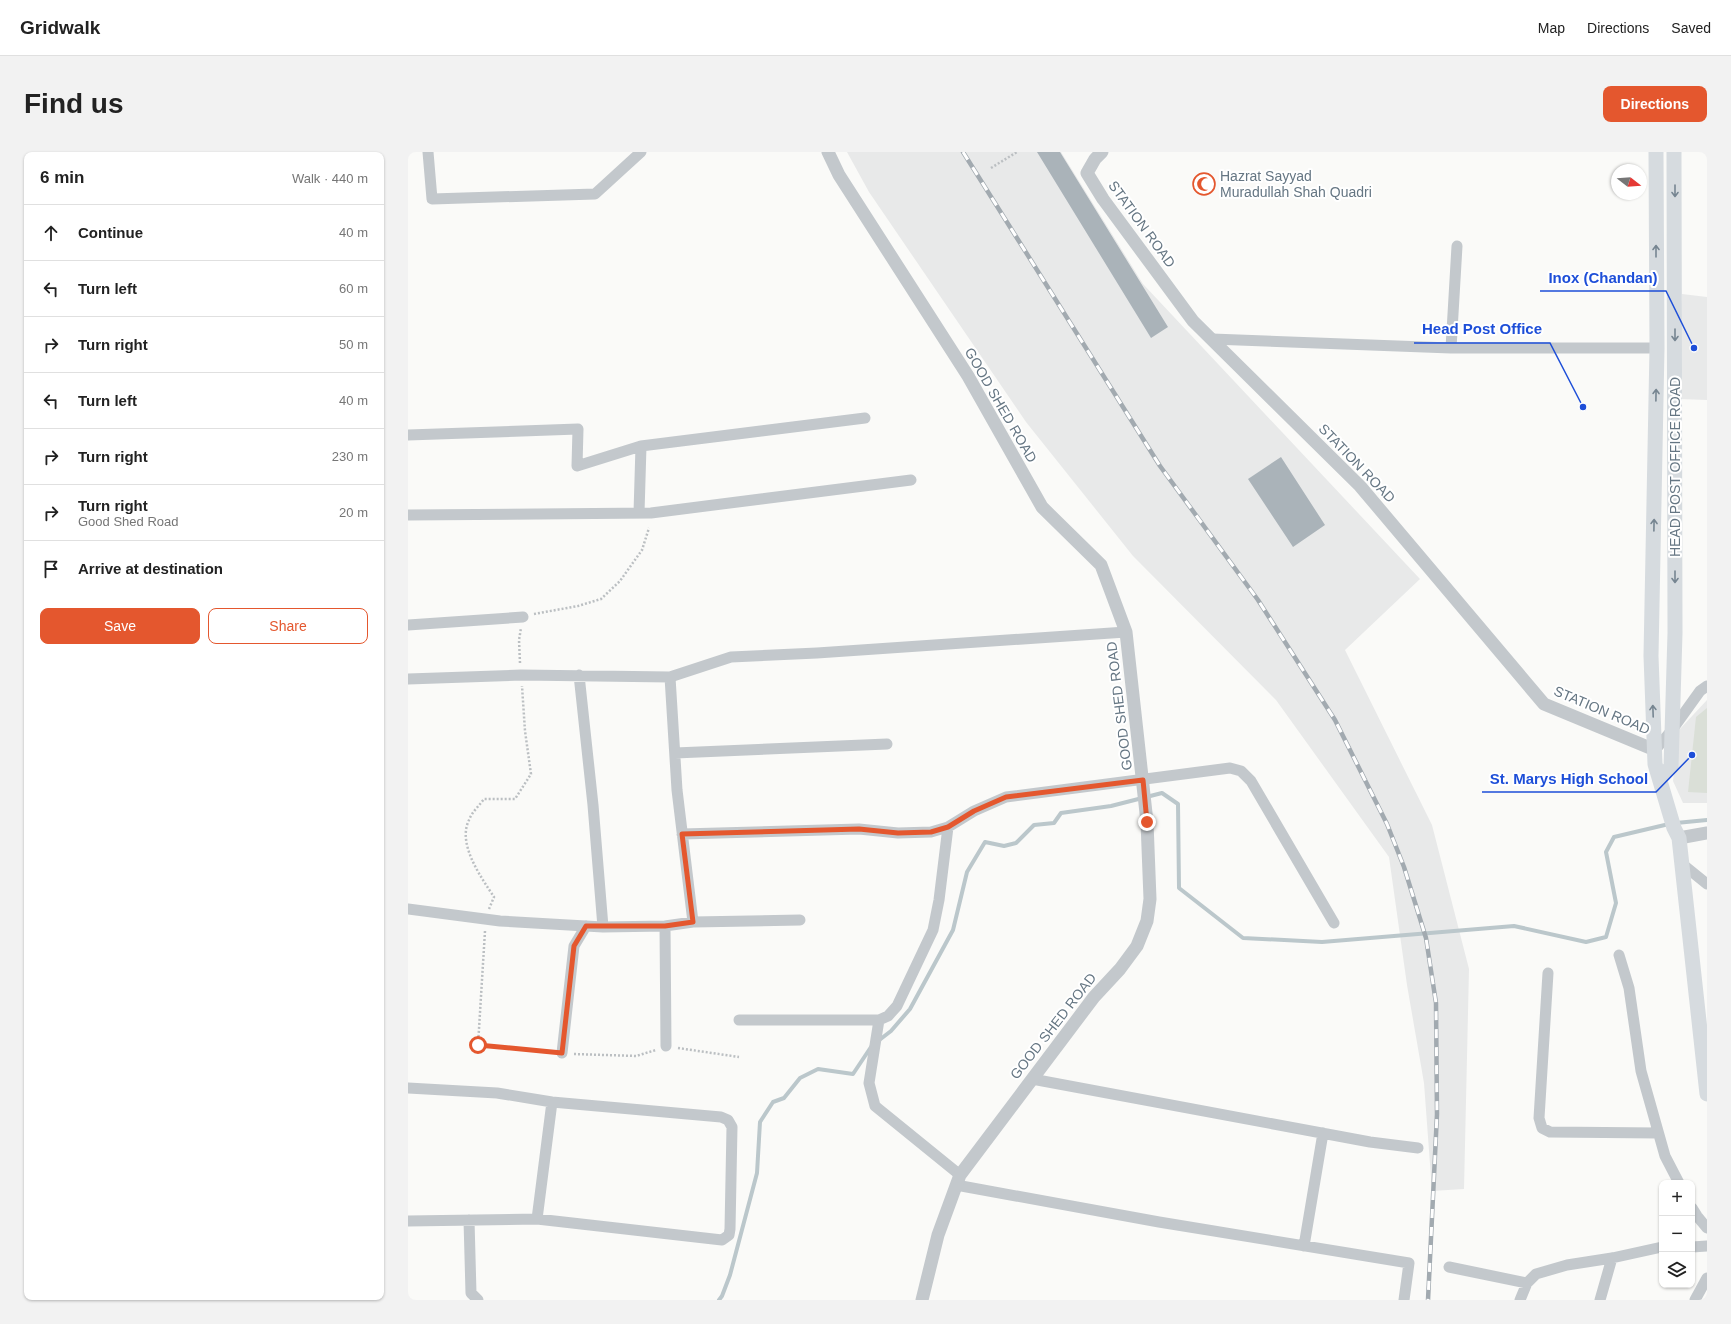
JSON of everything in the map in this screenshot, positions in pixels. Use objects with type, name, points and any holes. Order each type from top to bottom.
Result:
[{"type":"main road","name":"HEAD POST OFFICE ROAD","points":[[1656,152],[1657,348],[1652,656],[1655,764],[1676,833],[1681,863],[1707,1094]]},
{"type":"main road","name":"HEAD POST OFFICE ROAD","points":[[1660,778],[1671,767],[1675,633],[1674,152]]},
{"type":"street","points":[[428,152],[432,199],[595,194],[641,152]]},
{"type":"street","name":"GOOD SHED ROAD","points":[[828,152],[840,175],[968,376],[1042,508],[1101,566],[1126,632],[1146,806],[1150,899],[1148,922],[1137,946],[1120,969],[1094,997],[958,1180],[938,1235],[922,1300]]},
{"type":"street","name":"STATION ROAD","points":[[1102,152],[1095,159],[1087,173],[1103,199],[1193,321],[1360,486],[1544,704],[1655,750]]},
{"type":"street","points":[[1451,348],[1457,246]]},
{"type":"street","points":[[1212,339],[1451,348],[1657,348]]},
{"type":"street","points":[[408,435],[578,429],[577,466],[641,446],[865,418]]},
{"type":"street","points":[[640,513],[641,446]]},
{"type":"street","points":[[408,514],[640,513],[911,480]]},
{"type":"street","points":[[408,626],[523,617]]},
{"type":"street","points":[[408,679],[521,675],[670,677],[731,657],[825,653],[1126,632]]},
{"type":"street","points":[[578,675],[593,805],[603,927]]},
{"type":"street","points":[[670,677],[682,834],[693,922]]},
{"type":"street","points":[[1655,750],[1672,730],[1700,691],[1707,686]]},
{"type":"street","points":[[675,753],[887,744]]},
{"type":"street","points":[[682,834],[859,829],[898,833],[931,832],[948,827],[974,811],[1006,797],[1144,786],[1230,768],[1241,771],[1251,781],[1334,922]]},
{"type":"street","points":[[738,1020],[879,1020],[888,1016],[897,1006],[933,930],[939,900],[948,827]]},
{"type":"street","points":[[1676,833],[1707,833]]},
{"type":"street","points":[[1681,863],[1707,884]]},
{"type":"street","points":[[408,909],[485,919],[603,927],[665,926],[693,922],[800,920]]},
{"type":"street","points":[[562,1053],[574,946],[586,926]]},
{"type":"street","points":[[665,926],[666,1046]]},
{"type":"street","points":[[1619,955],[1629,988],[1641,1071],[1665,1156],[1677,1180]]},
{"type":"street","points":[[1548,973],[1539,1118],[1542,1128],[1550,1132],[1658,1133]]},
{"type":"street","points":[[879,1020],[869,1083],[875,1106],[958,1180],[1159,1222],[1409,1263],[1404,1300]]},
{"type":"street","points":[[1032,1079],[1370,1142],[1418,1148]]},
{"type":"street","points":[[408,1088],[496,1093],[552,1102],[721,1117],[728,1120],[732,1127],[730,1235],[726,1238],[717,1240],[537,1219],[408,1221]]},
{"type":"street","points":[[537,1219],[552,1102]]},
{"type":"street","points":[[1304,1246],[1323,1133]]},
{"type":"street","points":[[1695,1213],[1707,1228]]},
{"type":"street","points":[[469,1220],[472,1293],[478,1300]]},
{"type":"street","points":[[1695,1247],[1707,1246]]},
{"type":"street","points":[[1520,1300],[1527,1283],[1536,1274],[1567,1265],[1612,1258],[1659,1248]]},
{"type":"street","points":[[1600,1300],[1612,1258]]},
{"type":"street","points":[[1449,1267],[1527,1283]]},
{"type":"street","points":[[1695,1300],[1707,1278]]},
{"type":"path","points":[[991,168],[1017,152]]},
{"type":"path","points":[[650,528],[642,550],[620,581],[601,599],[578,606],[542,611],[523,617],[519,640],[525,731],[531,774],[515,799],[484,799],[468,820],[465,843],[480,876],[494,897],[485,919],[478,1045],[562,1053],[636,1056],[666,1046],[739,1057]]},
{"type":"shaded area","points":[[847,152],[1061,152],[1143,284],[1420,579],[1345,650],[1432,825],[1469,969],[1464,1189],[1432,1191],[1424,1083],[1407,985],[1389,857],[1276,700],[1133,556],[1026,422],[869,192]]},
{"type":"shaded area","points":[[1682,294],[1707,297],[1707,400],[1679,399]]},
{"type":"shaded area","points":[[1707,700],[1707,803],[1683,803],[1673,781],[1679,730]]},
{"type":"shaded area","points":[[1707,708],[1707,793],[1688,792],[1696,717]]},
{"type":"building","points":[[1037,152],[1060,152],[1168,327],[1151,338]]},
{"type":"building","points":[[1281,457],[1325,525],[1293,547],[1248,479]]},
{"type":"waterway","points":[[878,1041],[891,1031],[910,1009],[953,930],[967,872],[985,842],[1004,846],[1016,843],[1034,825],[1054,823],[1061,813],[1111,806],[1162,793],[1178,804],[1179,888],[1243,938],[1322,942],[1514,926],[1586,942],[1606,937],[1616,903],[1606,852],[1614,837],[1669,824]]},
{"type":"waterway","points":[[1676,823],[1707,820]]},
{"type":"waterway","points":[[719,1300],[730,1275],[757,1173],[760,1122],[773,1102],[784,1098],[800,1078],[818,1069],[853,1074],[871,1047]]},
{"type":"railway","points":[[963,152],[1160,466],[1258,600],[1335,720],[1387,824],[1404,867],[1426,938],[1436,1003],[1437,1114],[1428,1300]]},
{"type":"place","name":"Hazrat Sayyad Muradullah Shah Quadri","points":[[1204,184]]},
{"type":"place","name":"Inox (Chandan)","points":[[1694,348]]},
{"type":"place","name":"Head Post Office","points":[[1583,407]]},
{"type":"place","name":"St. Marys High School","points":[[1692,755]]},
{"type":"route","points":[[478,1045],[562,1053],[574,946],[586,926],[665,926],[693,922],[682,834],[859,829],[898,833],[931,832],[948,827],[974,811],[1006,797],[1143,780],[1147,822]]}]
